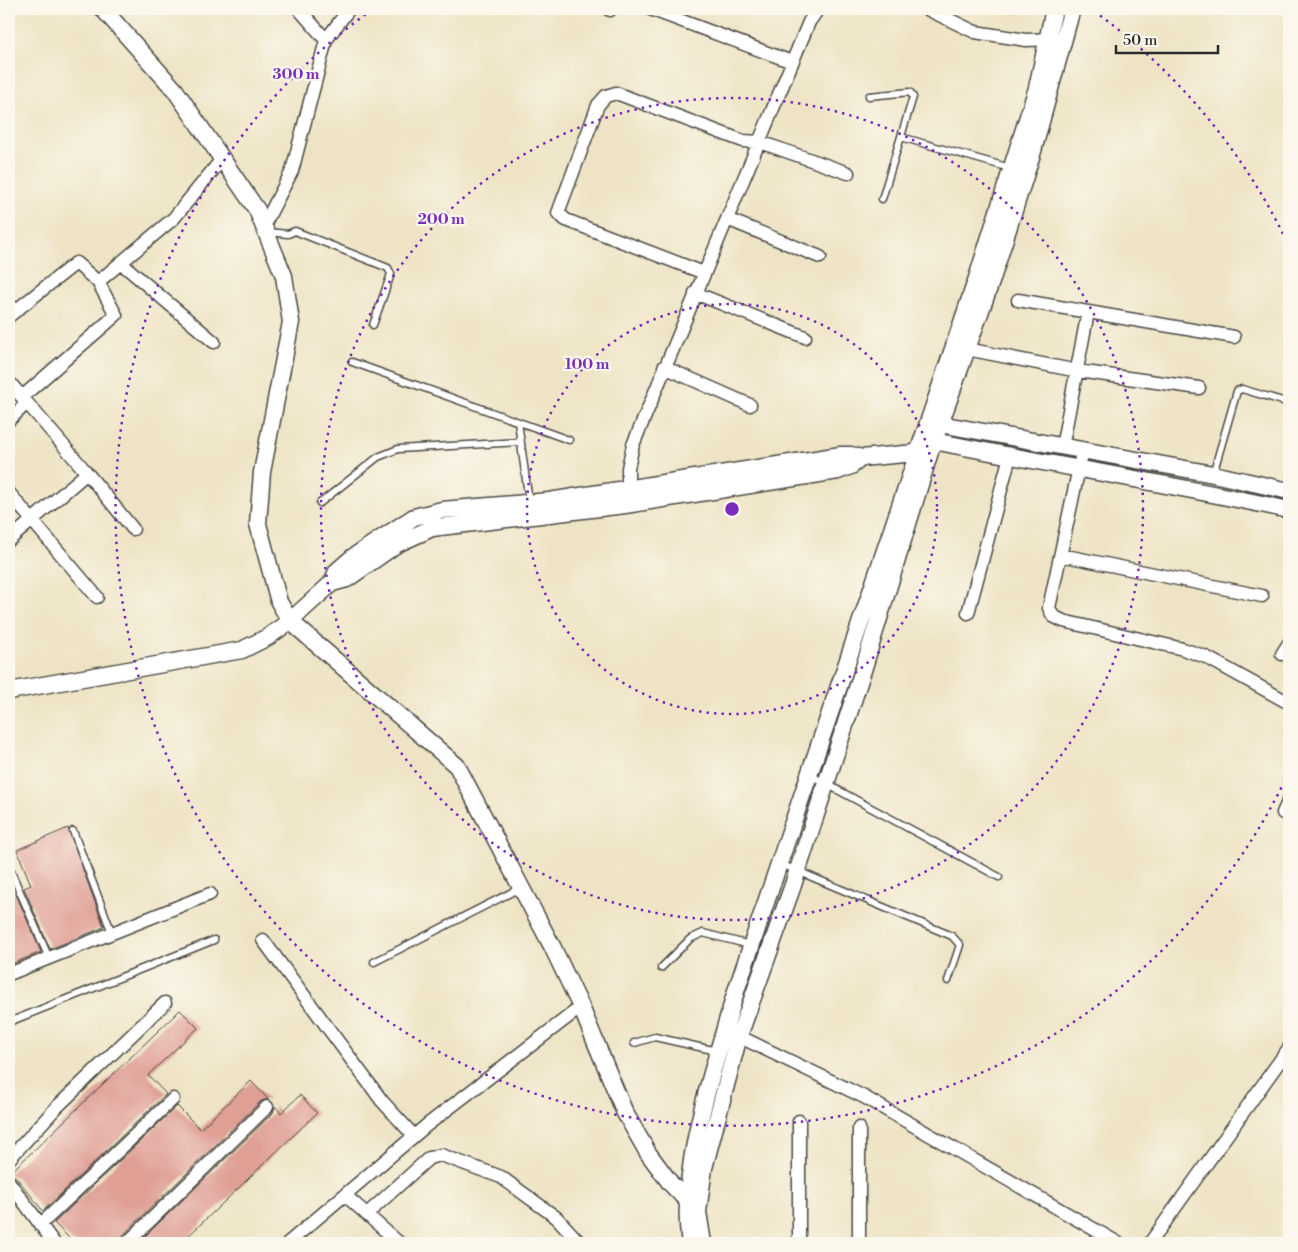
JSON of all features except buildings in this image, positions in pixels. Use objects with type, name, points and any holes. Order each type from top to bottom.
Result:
[{"type":"street","points":[[102,9],[174,90],[257,210],[284,276],[292,322],[262,472],[258,524],[279,602],[290,621],[458,766],[581,1007],[625,1113],[648,1153],[693,1207]]},
{"type":"street","points":[[299,9],[326,40]]},
{"type":"street","points":[[264,229],[292,171],[326,40],[349,9]]},
{"type":"street","points":[[650,9],[792,62]]},
{"type":"street","points":[[628,497],[631,452],[664,367],[809,22],[818,9]]},
{"type":"street","points":[[927,9],[975,32],[1009,38],[1064,39]]},
{"type":"street","points":[[690,1243],[687,1219],[693,1207],[704,1168],[751,946],[808,774],[927,449],[940,424],[967,349],[1018,171],[1054,9]]},
{"type":"street","points":[[703,1243],[693,1207],[706,1096],[718,1052],[732,1033],[797,871],[864,667],[977,278],[1018,171],[1064,39],[1072,9]]},
{"type":"street","points":[[704,273],[566,220],[558,213],[598,106],[606,96],[616,92],[743,141],[760,142],[848,174]]},
{"type":"street","points":[[98,282],[174,218],[222,159]]},
{"type":"street","points":[[727,219],[820,257]]},
{"type":"street","points":[[9,316],[76,263],[98,282],[116,315],[24,400],[9,420]]},
{"type":"street","points":[[121,263],[214,342]]},
{"type":"street","points":[[696,293],[805,337]]},
{"type":"street","points":[[1018,300],[1234,337]]},
{"type":"street","points":[[1062,447],[1088,312]]},
{"type":"street","points":[[967,349],[1078,370],[1199,388]]},
{"type":"street","points":[[664,367],[750,405]]},
{"type":"street","points":[[9,382],[133,529]]},
{"type":"street","points":[[940,424],[1062,447],[1083,449],[1177,469],[1213,474],[1289,492]]},
{"type":"street","points":[[332,583],[347,579],[397,544],[432,528],[628,497],[838,471],[851,466],[861,458],[927,449],[1010,456],[1079,467],[1289,510]]},
{"type":"street","points":[[1083,449],[1049,608],[1053,616],[1183,649],[1206,657],[1289,704]]},
{"type":"street","points":[[968,613],[1010,456]]},
{"type":"street","points":[[9,540],[87,473]]},
{"type":"street","points":[[9,493],[97,598]]},
{"type":"street","points":[[9,691],[242,650],[268,637],[290,621],[332,583],[337,571],[354,557],[414,517],[442,510],[628,497]]},
{"type":"street","points":[[1061,555],[1262,596]]},
{"type":"street","points":[[1283,813],[1289,800]]},
{"type":"street","points":[[9,974],[210,894]]},
{"type":"street","points":[[263,940],[382,1102],[414,1136]]},
{"type":"street","points":[[9,1159],[56,1108],[165,1003]]},
{"type":"street","points":[[288,1243],[414,1136],[581,1007]]},
{"type":"street","points":[[732,1033],[864,1097],[1118,1243]]},
{"type":"street","points":[[1150,1243],[1289,1048]]},
{"type":"street","points":[[40,1225],[173,1099]]},
{"type":"street","points":[[127,1243],[267,1107]]},
{"type":"street","points":[[799,1122],[799,1243]]},
{"type":"street","points":[[859,1128],[859,1243]]},
{"type":"street","points":[[367,1214],[429,1158],[441,1155],[501,1177],[557,1218],[580,1243]]},
{"type":"street","points":[[9,1182],[54,1243]]},
{"type":"street","points":[[345,1195],[399,1243]]},
{"type":"lane","points":[[869,96],[912,94],[882,199]]},
{"type":"lane","points":[[901,137],[1018,171]]},
{"type":"lane","points":[[264,229],[288,234],[295,231],[388,268],[391,274],[373,325]]},
{"type":"lane","points":[[352,362],[569,440]]},
{"type":"lane","points":[[1213,474],[1237,391],[1242,389],[1289,403]]},
{"type":"lane","points":[[518,422],[529,503]]},
{"type":"lane","points":[[320,503],[378,457],[398,449],[521,442]]},
{"type":"lane","points":[[808,774],[999,877]]},
{"type":"lane","points":[[72,831],[112,933]]},
{"type":"lane","points":[[780,863],[952,936],[960,945],[948,981]]},
{"type":"lane","points":[[9,868],[49,958]]},
{"type":"lane","points":[[374,962],[521,887]]},
{"type":"lane","points":[[661,968],[690,939],[703,933],[751,946]]},
{"type":"lane","points":[[9,1022],[214,940]]},
{"type":"lane","points":[[634,1043],[655,1037],[718,1052]]}]
